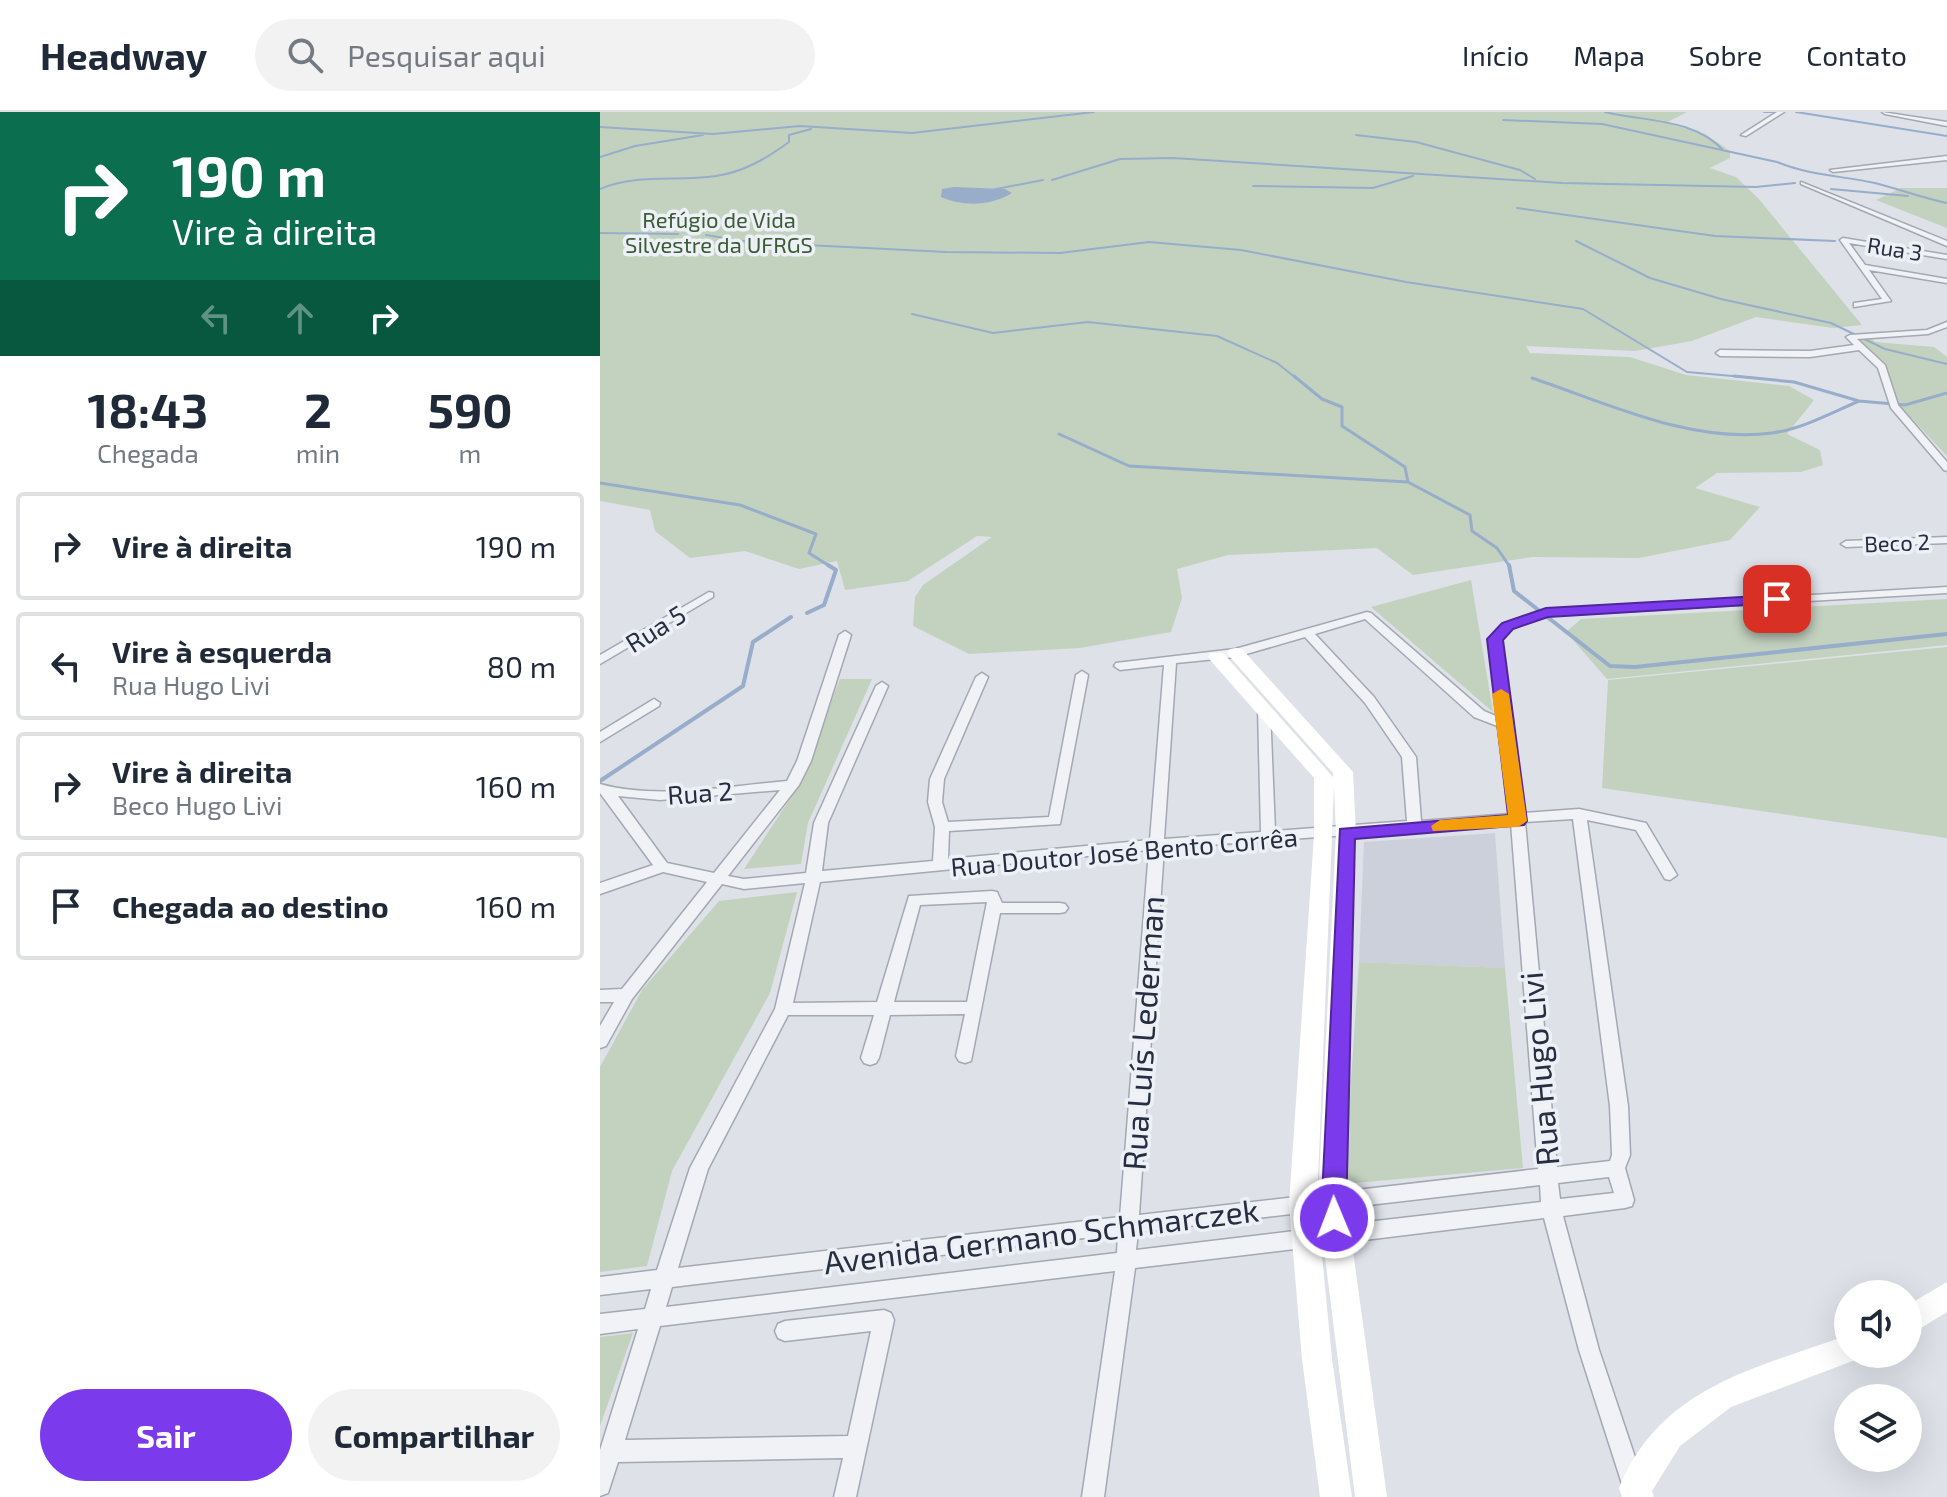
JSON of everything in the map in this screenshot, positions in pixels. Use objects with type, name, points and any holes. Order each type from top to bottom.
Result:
[{"type":"street","points":[[1744,135],[1781,112]]},
{"type":"street","points":[[1885,112],[1947,124]]},
{"type":"street","points":[[1833,170],[1947,160]]},
{"type":"street","points":[[1803,183],[1947,244]]},
{"type":"street","name":"Rua 3","points":[[1862,267],[1843,240],[1947,257]]},
{"type":"street","points":[[1862,267],[1947,281]]},
{"type":"street","points":[[1857,305],[1887,301],[1862,267]]},
{"type":"street","points":[[1947,324],[1928,332],[1850,336],[1882,367],[1894,406],[1947,468]]},
{"type":"street","points":[[1720,353],[1810,354],[1859,347]]},
{"type":"street","name":"Beco 2","points":[[1846,544],[1947,540]]},
{"type":"street","name":"Rua Hugo Livi","points":[[1636,1492],[1589,1350],[1551,1208],[1518,821],[1495,639],[1507,626],[1546,613],[1947,590]]},
{"type":"street","name":"Rua 5","points":[[600,660],[628,647],[709,595]]},
{"type":"street","points":[[1120,666],[1227,655],[1367,615],[1479,714],[1504,724]]},
{"type":"street","points":[[1307,632],[1370,700],[1409,757],[1415,828]]},
{"type":"street","points":[[600,1041],[626,995],[792,785],[804,761],[845,635]]},
{"type":"street","points":[[1227,655],[1264,709],[1324,775],[1335,834]]},
{"type":"street","points":[[1227,655],[1341,769],[1335,834],[1318,1202],[1305,1238],[1336,1497]]},
{"type":"street","name":"Rua Luís Lederman","points":[[1093,1497],[1126,1260],[1126,1225],[1170,663]]},
{"type":"street","points":[[942,827],[1055,821],[1082,675]]},
{"type":"street","points":[[940,866],[942,827],[935,802],[937,779],[982,677]]},
{"type":"street","points":[[600,1485],[699,1168],[783,1009],[813,879],[821,823],[882,686]]},
{"type":"street","points":[[600,738],[654,703]]},
{"type":"street","points":[[1264,709],[1268,838]]},
{"type":"street","name":"Rua 2","points":[[604,790],[660,796],[792,785]]},
{"type":"street","points":[[600,889],[662,867],[604,790]]},
{"type":"street","points":[[1579,814],[1619,1106],[1621,1155],[1616,1168]]},
{"type":"street","name":"Rua Doutor José Bento Corrêa","points":[[662,867],[717,881],[744,884],[1156,844],[1335,834],[1579,814],[1641,826],[1670,875]]},
{"type":"street","points":[[870,1058],[914,900],[988,896],[994,898],[993,908],[965,1056]]},
{"type":"street","points":[[993,908],[1060,908]]},
{"type":"street","points":[[600,996],[626,995]]},
{"type":"street","points":[[783,1009],[974,1008]]},
{"type":"street","name":"Avenida Germano Schmarczek","points":[[600,1286],[1616,1168],[1625,1200],[600,1324]]},
{"type":"street","points":[[1318,1202],[1335,1234],[1371,1497]]},
{"type":"street","points":[[1922,1312],[1947,1295]]},
{"type":"street","points":[[785,1331],[884,1320],[845,1497]]},
{"type":"street","points":[[1636,1492],[1669,1435],[1721,1396],[1834,1354]]},
{"type":"street","points":[[611,1451],[857,1447]]},
{"type":"shaded area","points":[[1495,833],[1505,968],[1359,962],[1364,842]]},
{"type":"green space","name":"Refúgio de Vida Silvestre da UFRGS","points":[[600,112],[1687,112],[1666,123],[1705,134],[1730,151],[1730,158],[1710,168],[1736,177],[1758,198],[1862,325],[1833,328],[1756,317],[1692,341],[1635,351],[1526,346],[1530,353],[1630,357],[1686,375],[1789,386],[1814,400],[1787,434],[1820,450],[1823,465],[1801,472],[1717,473],[1695,488],[1760,507],[1730,540],[1639,558],[1532,557],[1413,575],[1377,548],[1228,555],[1177,569],[1182,598],[1171,632],[1080,648],[969,654],[913,626],[915,597],[923,585],[992,537],[977,536],[908,581],[845,590],[837,561],[799,569],[745,551],[690,558],[655,531],[650,510],[600,501]]},
{"type":"green space","points":[[1901,188],[1947,188],[1947,228],[1876,200]]},
{"type":"green space","points":[[1870,336],[1875,342],[1934,347],[1947,357],[1947,456],[1896,402],[1886,365],[1863,348],[1858,339]]},
{"type":"green space","points":[[1471,580],[1493,712],[1371,607]]},
{"type":"green space","points":[[1947,599],[1947,645],[1607,679],[1566,632],[1581,619]]},
{"type":"green space","points":[[1947,647],[1947,838],[1602,788],[1608,680]]},
{"type":"green space","points":[[840,679],[872,679],[808,823],[801,864],[744,869],[799,785]]},
{"type":"green space","points":[[797,892],[770,993],[672,1171],[647,1266],[600,1272],[600,1067],[642,990],[719,901]]},
{"type":"green space","points":[[1359,962],[1505,968],[1523,1168],[1344,1184]]},
{"type":"green space","points":[[633,1333],[600,1426],[600,1337]]},
{"type":"water","points":[[942,189],[1005,189],[1012,193],[995,201],[977,204],[941,197]]},
{"type":"waterway","points":[[600,127],[713,134],[800,126],[912,133],[1094,112]]},
{"type":"waterway","points":[[1605,112],[1684,127],[1699,132],[1723,150]]},
{"type":"waterway","points":[[1764,112],[1782,112]]},
{"type":"waterway","points":[[1796,112],[1947,136]]},
{"type":"waterway","points":[[1503,120],[1602,124],[1723,150]]},
{"type":"waterway","points":[[600,189],[629,181],[701,178],[736,171],[755,164],[781,148],[789,142],[789,135],[811,129]]},
{"type":"waterway","points":[[600,157],[635,146],[703,135]]},
{"type":"waterway","points":[[1356,135],[1416,142],[1520,170],[1535,179]]},
{"type":"waterway","points":[[1723,150],[1813,173],[1875,183],[1947,203]]},
{"type":"waterway","points":[[1052,180],[1120,159],[1173,158],[1562,183],[1756,187],[1795,183]]},
{"type":"waterway","points":[[1253,186],[1373,188],[1413,176]]},
{"type":"waterway","points":[[996,189],[1043,180]]},
{"type":"waterway","points":[[1831,189],[1908,196]]},
{"type":"waterway","points":[[1517,208],[1715,236],[1835,241]]},
{"type":"waterway","points":[[600,233],[678,234]]},
{"type":"waterway","points":[[706,235],[749,242],[946,252],[1060,253],[1149,242],[1241,250],[1406,282],[1583,309],[1687,372],[1746,377]]},
{"type":"waterway","points":[[1576,241],[1650,278],[1721,299],[1831,323],[1885,349],[1947,364]]},
{"type":"waterway","points":[[912,314],[993,333],[1088,322],[1217,336],[1277,363],[1296,378]]},
{"type":"waterway","points":[[1294,376],[1322,399],[1342,407],[1342,426],[1405,467],[1408,482]]},
{"type":"waterway","points":[[1734,376],[1746,377]]},
{"type":"waterway","points":[[1746,377],[1755,378]]},
{"type":"waterway","points":[[1746,377],[1794,382],[1859,401]]},
{"type":"waterway","points":[[1532,378],[1650,419],[1711,433],[1772,433],[1816,420],[1859,401]]},
{"type":"waterway","points":[[1859,401],[1905,405],[1947,393]]},
{"type":"waterway","points":[[1059,434],[1129,466],[1408,482]]},
{"type":"waterway","points":[[1408,482],[1470,515],[1472,531],[1497,548],[1509,566]]},
{"type":"waterway","points":[[600,483],[740,505],[816,534],[809,553],[831,567]]},
{"type":"waterway","points":[[807,613],[824,605],[836,570],[828,565]]},
{"type":"waterway","points":[[1509,566],[1514,591],[1610,666],[1635,667],[1947,634]]},
{"type":"waterway","points":[[600,781],[743,686],[753,642],[791,617]]},
{"type":"slow traffic","points":[[1440,826],[1518,821],[1501,694]]},
{"type":"route","points":[[1334,1218],[1332,1201],[1346,833],[1518,821],[1495,639],[1507,626],[1546,613],[1777,599]]}]
